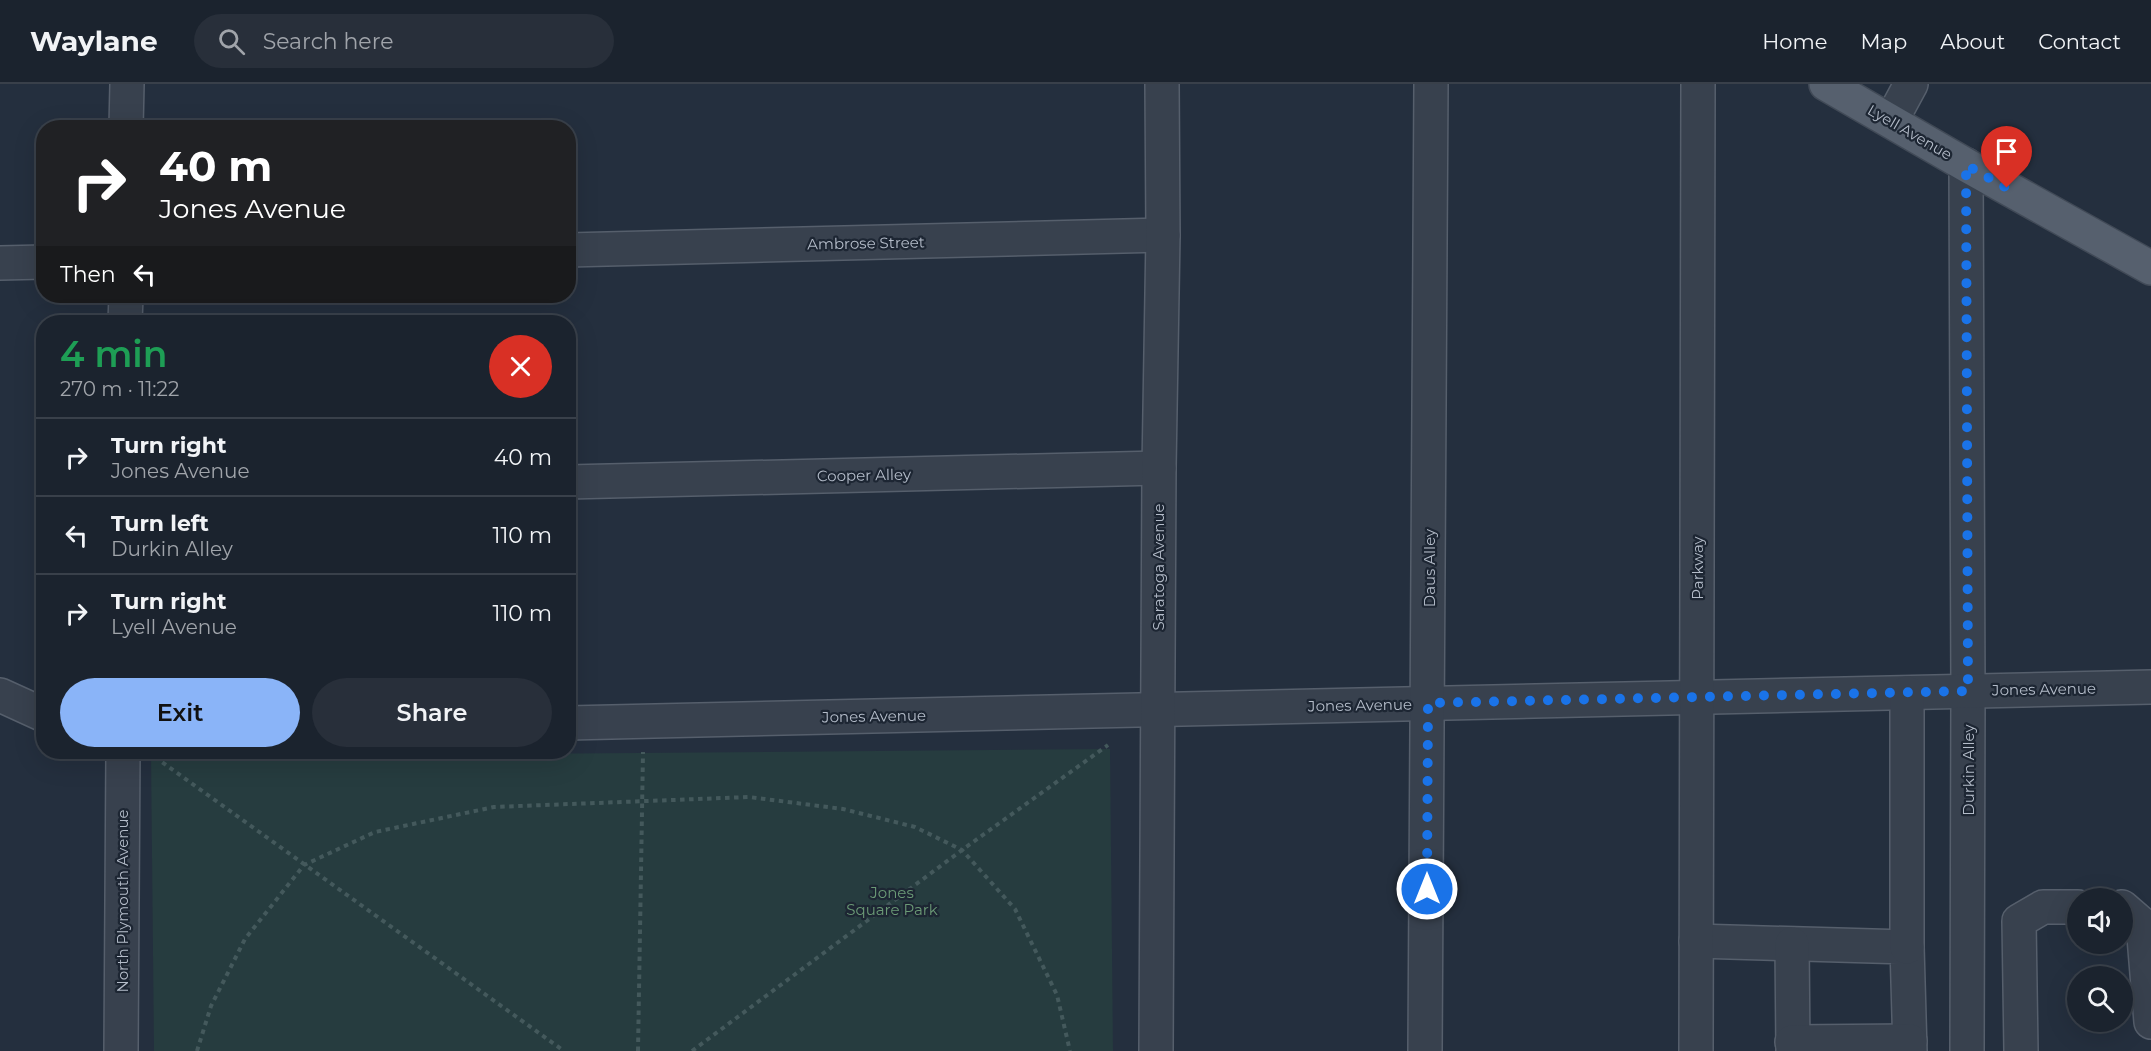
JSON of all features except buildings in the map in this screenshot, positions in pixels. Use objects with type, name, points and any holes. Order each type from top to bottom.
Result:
[{"type":"main road","name":"Lyell Avenue","points":[[1826,84],[2151,268]]},
{"type":"street","points":[[126,120],[127,84]]},
{"type":"street","name":"Saratoga Avenue","points":[[1156,1051],[1159,468],[1163,236],[1162,84]]},
{"type":"street","name":"Daus Alley","points":[[1425,1051],[1431,84]]},
{"type":"street","name":"Parkway","points":[[1696,1051],[1698,84]]},
{"type":"street","points":[[1891,121],[1911,84]]},
{"type":"street","name":"Durkin Alley","points":[[1966,165],[1967,1051]]},
{"type":"street","name":"Ambrose Street","points":[[576,250],[1163,236]]},
{"type":"street","points":[[0,263],[36,262]]},
{"type":"street","name":"Cooper Alley","points":[[576,482],[1159,468]]},
{"type":"street","name":"Jones Avenue","points":[[576,723],[2151,687]]},
{"type":"street","points":[[1792,944],[1792,1047],[1910,1046],[1907,947],[1907,693]]},
{"type":"street","points":[[0,695],[36,711]]},
{"type":"street","name":"North Plymouth Avenue","points":[[121,1051],[123,759]]},
{"type":"street","points":[[2021,1051],[2019,921],[2043,907],[2067,907]]},
{"type":"street","points":[[2133,916],[2143,925],[2151,1022]]},
{"type":"street","points":[[1696,941],[1907,947]]},
{"type":"path","points":[[638,1051],[643,721]]},
{"type":"path","points":[[693,1051],[962,850],[1111,743]]},
{"type":"path","points":[[157,759],[564,1051]]},
{"type":"path","points":[[197,1051],[210,1006],[245,939],[304,866],[375,832],[494,807],[748,797],[843,809],[915,827],[962,850],[1016,909],[1057,995],[1070,1051]]},
{"type":"green space","name":"Jones Square Park","points":[[1110,749],[1113,1051],[154,1051],[151,759],[576,759],[576,753]]},
{"type":"route","points":[[1427,889],[1428,703],[1968,691],[1966,165],[2007,188]]}]
